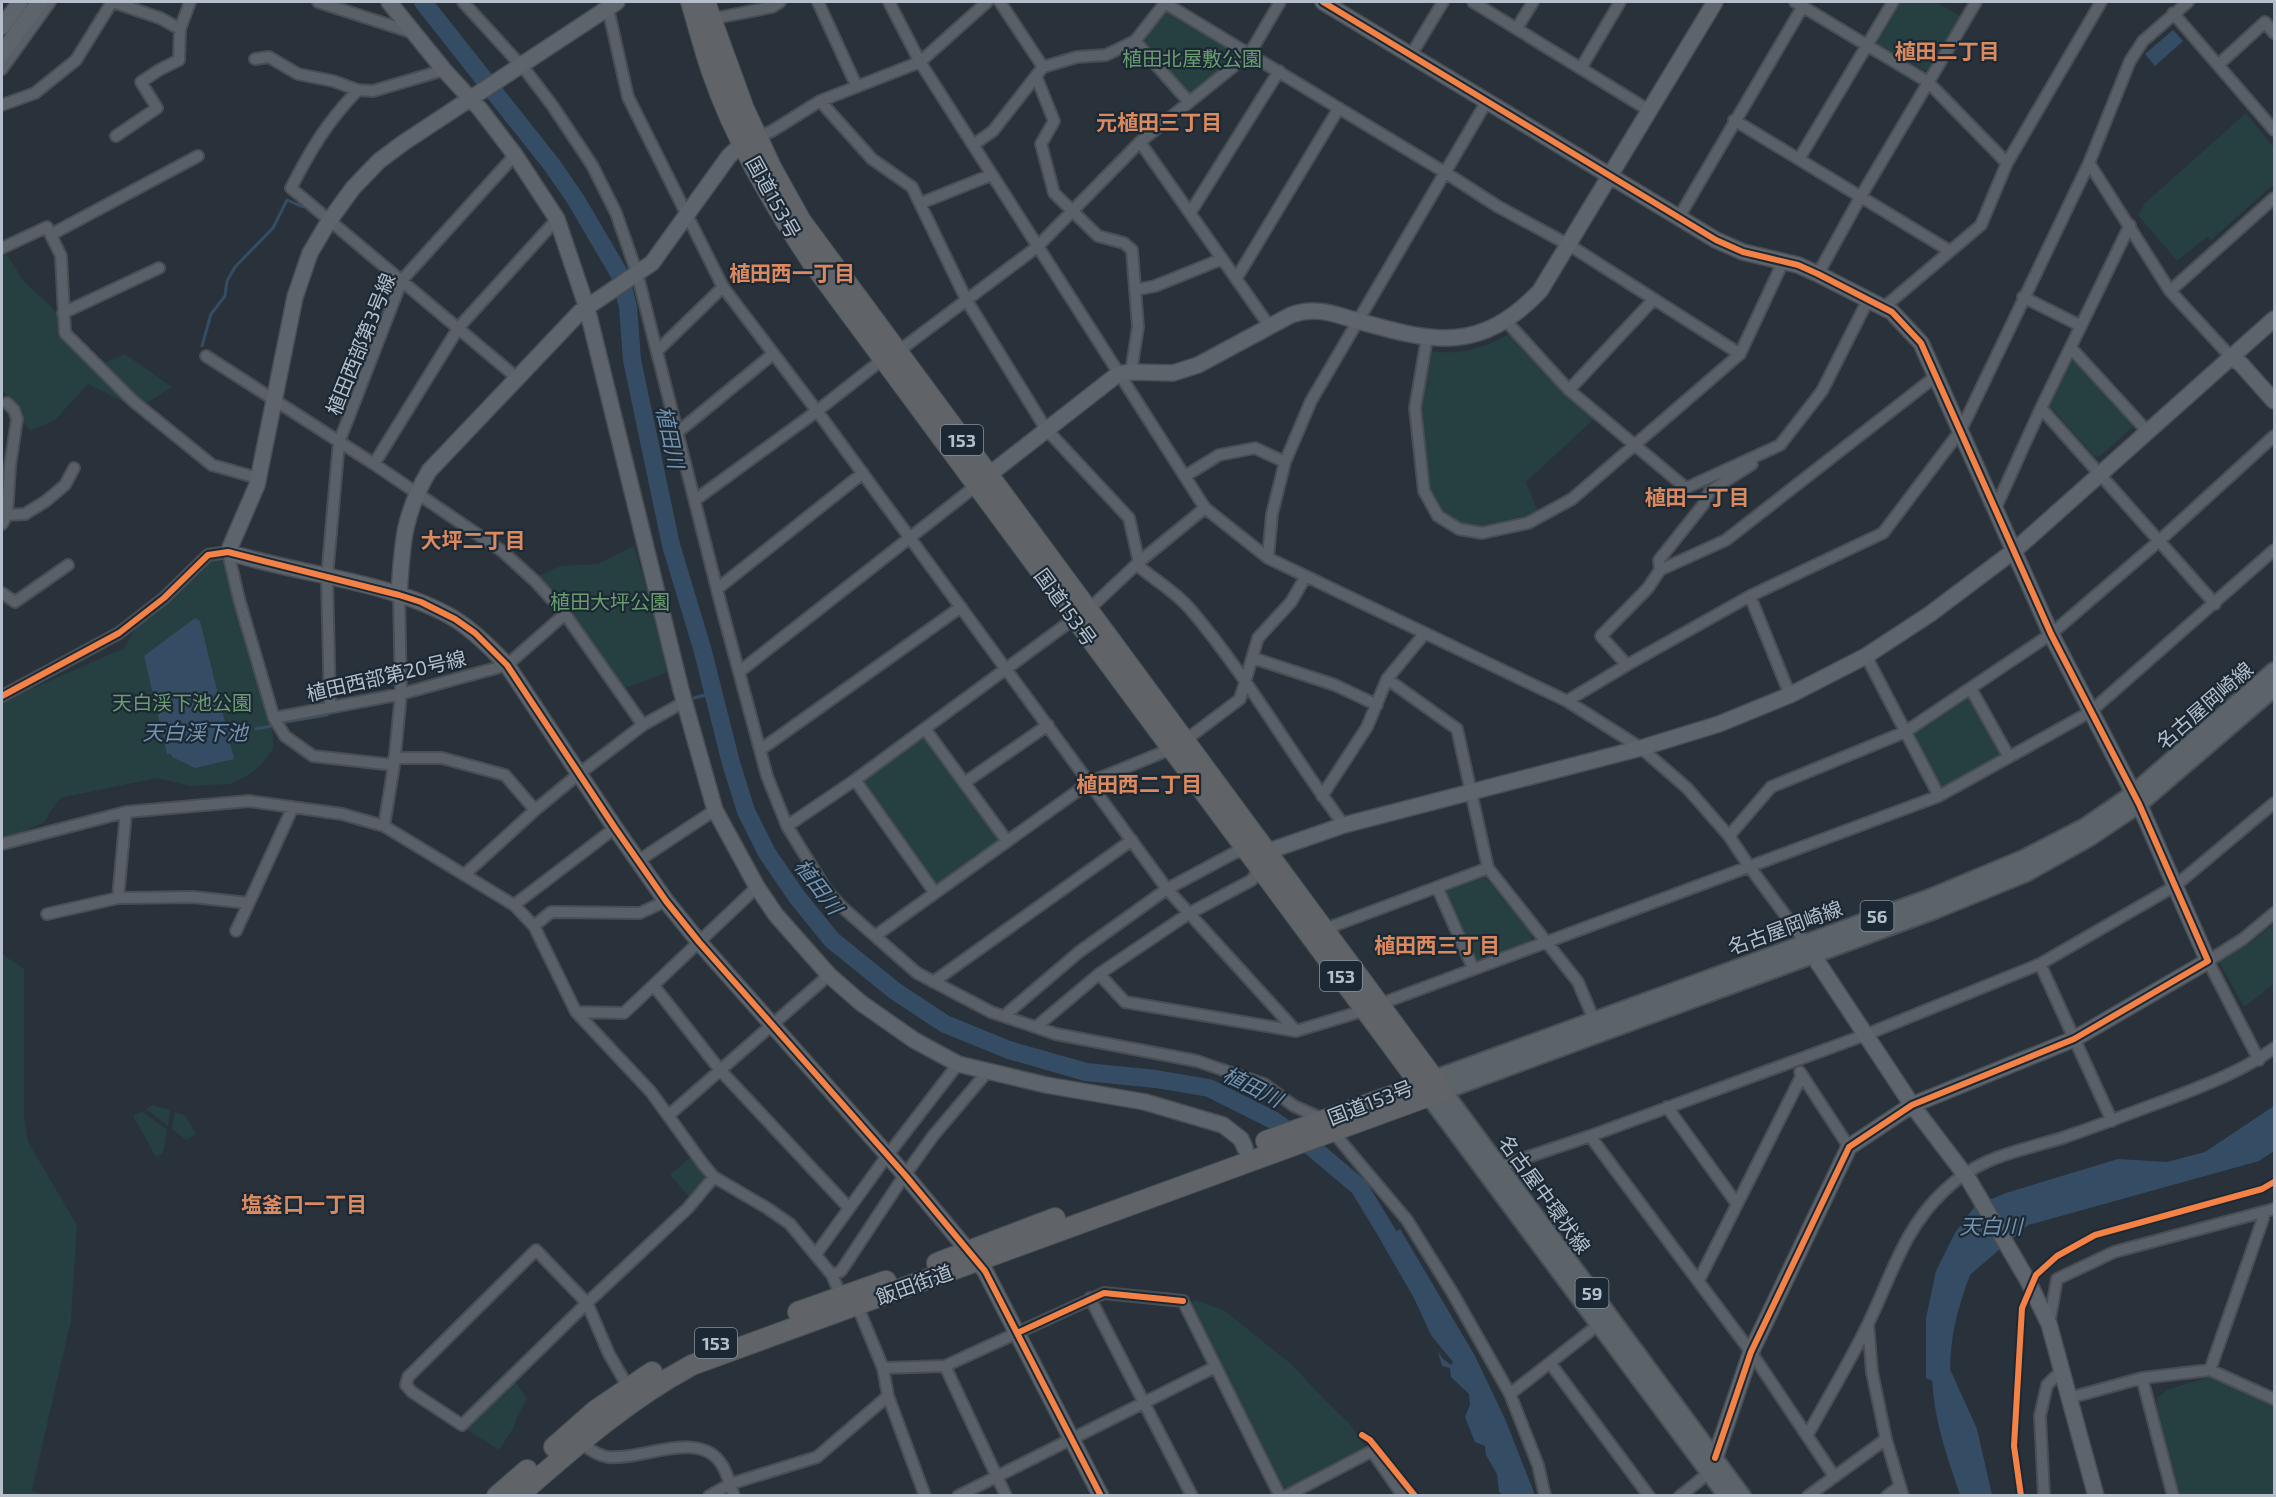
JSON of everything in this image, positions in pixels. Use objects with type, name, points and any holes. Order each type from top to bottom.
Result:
[{"type":"highway","name":"国道153号","points":[[691,2],[712,72],[750,140],[790,229],[890,356],[982,480],[1177,745],[1312,935],[1373,1007],[1432,1088]]},
{"type":"highway","name":"国道153号","points":[[708,10],[744,109],[750,140]]},
{"type":"highway","name":"国道153号","points":[[1258,858],[1325,929],[1373,1007]]},
{"type":"highway","name":"飯田街道","points":[[497,1496],[596,1410],[628,1387],[678,1357],[849,1301],[1257,1148],[1432,1088]]},
{"type":"highway","name":"飯田街道","points":[[518,1496],[580,1442],[641,1394],[692,1365],[849,1301]]},
{"type":"main road","name":"名古屋岡崎線","points":[[2136,799],[2274,671]]},
{"type":"main road","name":"名古屋岡崎線","points":[[1432,1088],[1594,1020],[1808,949],[1935,910],[2026,873],[2090,837],[2274,688]]},
{"type":"main road","name":"名古屋岡崎線","points":[[1432,1088],[1808,949]]},
{"type":"main road","name":"名古屋中環状線","points":[[1432,1088],[1498,1167],[1713,1465],[1727,1496]]},
{"type":"main road","name":"名古屋中環状線","points":[[1432,1088],[1598,1325],[1713,1465],[1742,1496]]},
{"type":"street","points":[[2,27],[20,2]]},
{"type":"street","points":[[2,53],[39,2]]},
{"type":"street","points":[[2,69],[50,2]]},
{"type":"street","points":[[2,105],[35,93],[76,60],[112,2],[160,18],[180,29]]},
{"type":"street","points":[[116,136],[157,108],[141,82],[179,60],[180,29],[190,2]]},
{"type":"street","points":[[318,2],[414,33]]},
{"type":"street","points":[[389,2],[444,70],[473,96],[557,219],[590,307],[684,702],[715,810],[757,887],[776,915],[829,975],[889,1023],[958,1064],[1046,1085],[1145,1102],[1223,1125],[1257,1148]]},
{"type":"street","points":[[708,10],[772,7],[780,2]]},
{"type":"street","points":[[818,2],[857,87]]},
{"type":"street","points":[[890,2],[920,62],[1037,247],[1125,373],[1205,508],[1268,558],[1567,701],[1641,748],[1687,788],[1730,836],[1912,1105],[1967,1176],[2028,1281],[2049,1324],[2096,1496]]},
{"type":"street","points":[[384,826],[401,694],[399,595],[404,533],[416,493],[429,471],[579,312],[590,307],[652,263],[729,156],[750,140],[772,131],[820,101],[920,62],[987,2]]},
{"type":"street","points":[[1000,2],[1039,71],[1054,121],[1041,144],[1054,193],[1098,236],[1124,243],[1132,250],[1138,327],[1125,373]]},
{"type":"street","points":[[973,145],[993,131],[1039,71],[1077,57],[1106,55],[1135,41],[1164,2],[1497,206],[1569,246],[1740,354]]},
{"type":"street","points":[[695,500],[1037,247],[1140,142],[1250,53],[1280,2]]},
{"type":"street","points":[[1323,2],[1716,240],[1743,252],[1798,265],[1892,312],[1921,343],[2051,634],[2136,799],[2208,961],[2259,1060]]},
{"type":"street","points":[[1411,55],[1443,2]]},
{"type":"street","points":[[1473,2],[1650,111]]},
{"type":"street","points":[[1517,28],[1533,2]]},
{"type":"street","points":[[1581,68],[1620,2]]},
{"type":"street","points":[[739,672],[1046,429],[1125,373],[1173,373],[1190,368],[1302,311],[1325,310],[1427,338],[1468,337],[1506,321],[1520,312],[1540,291],[1569,246],[1715,2]]},
{"type":"street","points":[[1799,159],[1893,2]]},
{"type":"street","points":[[1818,274],[1861,196],[1976,2]]},
{"type":"street","points":[[1883,308],[1981,225],[2007,164],[2101,2]]},
{"type":"street","points":[[1567,701],[1750,596],[1883,533],[1961,430],[2023,297],[2090,163],[2130,61],[2143,40],[2188,2]]},
{"type":"street","points":[[468,3],[552,105],[592,165],[616,213],[637,273],[717,590],[771,787],[787,826],[827,891],[917,973],[991,1012],[1056,1034],[1197,1061],[1264,1084],[1294,1106],[1320,1128],[1407,1220],[1452,1292],[1510,1394],[1538,1465],[1545,1496]]},
{"type":"street","points":[[536,810],[506,775],[442,758],[394,761],[313,756],[285,736],[274,718],[239,599],[228,552],[258,478],[295,297],[310,253],[329,221],[353,188],[379,161],[610,4],[628,97],[723,287],[863,473],[1167,889],[1296,1031]]},
{"type":"street","points":[[1679,217],[1799,4],[1928,82],[2007,164]]},
{"type":"street","points":[[2173,13],[2274,130]]},
{"type":"street","points":[[2218,65],[2265,22],[2274,33]]},
{"type":"street","points":[[1135,41],[1189,102]]},
{"type":"street","points":[[255,59],[269,57],[298,74],[333,81],[358,90],[373,91],[444,70]]},
{"type":"street","points":[[1190,213],[1278,71]]},
{"type":"street","points":[[358,90],[333,116],[309,151],[291,188],[516,377]]},
{"type":"street","points":[[1268,558],[1272,514],[1285,462],[1311,401],[1487,100]]},
{"type":"street","points":[[820,101],[872,159],[912,187],[967,301],[1046,429],[1129,518],[1138,562],[1142,568],[1190,608],[1244,680],[1344,825]]},
{"type":"street","points":[[1236,279],[1339,108]]},
{"type":"street","points":[[1734,120],[1950,251]]},
{"type":"street","points":[[1140,142],[1270,327]]},
{"type":"street","name":"植田西部第3号線","points":[[330,707],[327,577],[339,442],[402,280],[515,155]]},
{"type":"street","points":[[52,234],[198,156]]},
{"type":"street","points":[[2090,163],[2170,291],[2274,401]]},
{"type":"street","points":[[921,203],[992,175]]},
{"type":"street","points":[[2170,291],[2274,198]]},
{"type":"street","points":[[374,464],[459,327],[557,219]]},
{"type":"street","points":[[1996,507],[2041,408],[2130,225]]},
{"type":"street","points":[[2,248],[47,227],[61,256],[64,333],[133,401],[212,465],[258,478]]},
{"type":"street","points":[[1135,290],[1155,286],[1222,259]]},
{"type":"street","points":[[1427,338],[1415,408],[1424,491],[1438,516],[1459,529],[1482,533],[1528,522],[1572,499],[1740,354],[1783,262]]},
{"type":"street","points":[[63,313],[159,268]]},
{"type":"street","points":[[657,351],[723,287]]},
{"type":"street","points":[[2023,297],[2080,326]]},
{"type":"street","points":[[1569,390],[1654,299]]},
{"type":"street","points":[[1660,570],[1659,560],[1703,505],[1710,491],[1780,446],[1822,391],[1868,300]]},
{"type":"street","points":[[1004,1016],[1079,952],[1167,889],[1236,852],[1258,858],[1344,825],[1641,748],[1719,724],[1790,695],[1866,656],[1930,614],[2015,550],[2274,319]]},
{"type":"street","points":[[1506,321],[1569,390],[1686,488],[1780,446]]},
{"type":"street","points":[[2071,348],[2148,432]]},
{"type":"street","points":[[678,432],[773,354]]},
{"type":"street","points":[[206,356],[374,464],[502,551],[536,581],[566,614],[643,725]]},
{"type":"street","points":[[1627,665],[1601,636],[1648,588],[1660,570],[1726,540],[1936,376]]},
{"type":"street","points":[[7,403],[14,410],[17,419],[4,520],[25,514],[46,501],[65,485],[74,468]]},
{"type":"street","points":[[2041,408],[2215,604]]},
{"type":"street","points":[[1730,836],[1771,787],[1905,732],[2051,634],[2159,541],[2274,436]]},
{"type":"street","points":[[1185,476],[1219,455],[1255,448],[1285,462]]},
{"type":"street","points":[[717,590],[863,473]]},
{"type":"street","points":[[787,826],[855,780],[1081,615],[1138,562],[1205,508]]},
{"type":"street","points":[[1099,974],[1125,1002],[1296,1031],[1373,1007],[1544,941],[1939,796],[2090,712],[2274,550]]},
{"type":"street","points":[[2,696],[119,633],[164,598],[208,555],[228,552],[421,602],[455,619],[475,633],[507,665],[666,901],[699,942],[905,1175],[985,1271],[1101,1496]]},
{"type":"street","points":[[2,593],[15,602],[68,565]]},
{"type":"street","points":[[875,936],[1090,782],[1177,745],[1240,699],[1258,638],[1291,602],[1306,576]]},
{"type":"street","points":[[1750,596],[1790,695]]},
{"type":"street","points":[[760,750],[961,607]]},
{"type":"street","points":[[507,665],[566,614]]},
{"type":"street","points":[[1322,796],[1367,727],[1387,679],[1425,633]]},
{"type":"street","points":[[1866,656],[1939,796]]},
{"type":"street","points":[[1253,658],[1335,685],[1377,705]]},
{"type":"street","name":"植田西部第20号線","points":[[274,718],[401,694],[507,665]]},
{"type":"street","points":[[1387,679],[1457,729],[1488,868],[1578,982],[1594,1020]]},
{"type":"street","points":[[1971,689],[2009,757]]},
{"type":"street","points":[[464,875],[580,773],[643,725],[684,702]]},
{"type":"street","points":[[964,783],[1048,725]]},
{"type":"street","points":[[925,729],[1007,841]]},
{"type":"street","points":[[855,780],[935,893]]},
{"type":"street","points":[[2,844],[126,812],[249,801],[342,814],[384,826],[514,905],[534,926],[576,1012],[651,1092],[669,1114],[690,1148],[714,1177],[790,1224],[832,1275],[849,1301],[883,1368],[888,1396],[925,1496]]},
{"type":"street","points":[[1498,1167],[1793,1062],[2040,964],[2175,886],[2274,803]]},
{"type":"street","points":[[236,930],[293,807]]},
{"type":"street","points":[[638,861],[715,810]]},
{"type":"street","points":[[118,898],[126,812]]},
{"type":"street","points":[[514,905],[615,828]]},
{"type":"street","points":[[933,982],[1132,840]]},
{"type":"street","points":[[1036,1027],[1099,974],[1188,914],[1252,879],[1258,858]]},
{"type":"street","points":[[1325,929],[1488,868]]},
{"type":"street","points":[[576,1012],[624,1014],[757,887]]},
{"type":"street","points":[[1437,887],[1473,968]]},
{"type":"street","points":[[47,914],[118,898],[193,897],[248,903]]},
{"type":"street","points":[[534,926],[551,912],[640,914],[666,901]]},
{"type":"street","points":[[1680,1496],[1713,1465],[1751,1352],[1849,1147],[1912,1105],[2074,1039],[2243,939],[2274,913]]},
{"type":"street","points":[[2040,964],[2112,1121]]},
{"type":"street","points":[[669,1114],[829,975]]},
{"type":"street","points":[[654,986],[720,1070],[849,1209]]},
{"type":"street","points":[[1807,1436],[1868,1324],[1902,1247],[1921,1215],[1943,1191],[1994,1157],[2112,1121],[2211,1083],[2259,1060],[2274,1048]]},
{"type":"street","points":[[1793,1062],[1849,1147]]},
{"type":"street","points":[[816,1254],[958,1064]]},
{"type":"street","points":[[832,1275],[841,1271],[933,1136],[988,1071]]},
{"type":"street","points":[[1699,1280],[1802,1075]]},
{"type":"street","points":[[1667,1107],[1737,1204]]},
{"type":"street","points":[[1590,1136],[1751,1352],[1834,1476]]},
{"type":"street","points":[[628,1387],[609,1354],[587,1302],[537,1250],[408,1377],[406,1385],[412,1392],[462,1425],[587,1302],[688,1208],[714,1177]]},
{"type":"street","points":[[2049,1324],[2057,1279],[2114,1252],[2270,1211]]},
{"type":"street","points":[[2210,1370],[2270,1211]]},
{"type":"street","points":[[883,1368],[945,1366],[1104,1293],[1183,1301],[1280,1496]]},
{"type":"street","points":[[1090,1298],[1192,1496]]},
{"type":"street","points":[[1868,1324],[1872,1372],[1886,1439],[1902,1491],[1887,1496]]},
{"type":"street","points":[[1510,1394],[1598,1325]]},
{"type":"street","points":[[1550,1363],[1649,1496]]},
{"type":"street","points":[[945,1366],[1006,1496]]},
{"type":"street","points":[[958,1496],[997,1478],[1071,1437],[1215,1367]]},
{"type":"street","points":[[2044,1496],[2040,1416],[2048,1386],[2062,1370]]},
{"type":"street","points":[[2069,1398],[2142,1378],[2210,1370],[2274,1399]]},
{"type":"street","points":[[2142,1378],[2173,1496]]},
{"type":"street","points":[[709,1496],[730,1484],[817,1457],[888,1396]]},
{"type":"street","points":[[1811,1494],[1886,1439]]},
{"type":"street","points":[[580,1442],[606,1457],[626,1457],[681,1446],[706,1451],[722,1463],[734,1496]]},
{"type":"street","points":[[1286,1496],[1372,1451],[1403,1496]]},
{"type":"green space","points":[[1901,2],[1936,2],[1960,16],[1928,72],[1877,43]]},
{"type":"green space","name":"植田北屋敷公園","points":[[1165,10],[1238,54],[1189,95],[1142,41]]},
{"type":"green space","points":[[2246,113],[2274,148],[2274,184],[2211,240],[2208,236],[2177,261],[2138,215],[2144,204]]},
{"type":"green space","points":[[6,253],[25,283],[47,302],[100,365],[125,354],[172,387],[138,409],[88,384],[55,420],[30,431],[2,389],[2,260]]},
{"type":"green space","points":[[1509,334],[1553,382],[1595,418],[1526,482],[1538,513],[1498,525],[1472,526],[1450,519],[1433,503],[1424,483],[1420,408],[1430,351],[1471,350]]},
{"type":"green space","points":[[2077,358],[2136,424],[2100,456],[2095,457],[2049,403],[2072,359]]},
{"type":"green space","name":"植田大坪公園","points":[[634,546],[671,671],[623,689],[569,608],[538,576],[560,566],[598,564]]},
{"type":"green space","name":"天白渓下池公園","points":[[216,558],[224,562],[273,734],[273,749],[260,766],[247,776],[230,784],[190,786],[157,778],[60,798],[43,823],[2,840],[2,702],[124,648],[137,625],[208,561]]},
{"type":"green space","points":[[1968,694],[2002,754],[1942,788],[1913,732]]},
{"type":"green space","points":[[925,736],[1003,840],[935,885],[862,781]]},
{"type":"green space","points":[[1483,874],[1532,935],[1531,941],[1474,963],[1443,889]]},
{"type":"green space","points":[[2274,923],[2274,984],[2244,1007],[2219,962],[2249,944]]},
{"type":"green space","points":[[2,954],[24,969],[24,1117],[28,1142],[77,1225],[71,1320],[32,1490],[44,1495],[2,1495]]},
{"type":"green space","points":[[152,1105],[170,1110],[168,1126],[146,1109]]},
{"type":"green space","points":[[142,1111],[167,1130],[163,1153],[156,1157],[133,1116]]},
{"type":"green space","points":[[175,1112],[185,1115],[196,1134],[186,1140],[172,1129]]},
{"type":"green space","points":[[691,1157],[709,1177],[691,1199],[670,1175]]},
{"type":"green space","points":[[1195,1300],[1225,1311],[1291,1364],[1349,1423],[1365,1446],[1364,1450],[1287,1488],[1283,1486],[1191,1305]]},
{"type":"green space","points":[[2208,1377],[2274,1406],[2274,1495],[2179,1495],[2157,1412],[2157,1398],[2167,1390]]},
{"type":"green space","points":[[515,1381],[527,1399],[514,1427],[499,1450],[467,1430]]},
{"type":"water","points":[[2173,30],[2183,41],[2155,66],[2145,54]]},
{"type":"water","name":"天白渓下池","points":[[195,618],[200,621],[234,759],[195,768],[167,754],[144,656]]},
{"type":"water","name":"天白川","points":[[2274,1106],[2274,1151],[2259,1161],[2028,1225],[1950,1292],[1941,1312],[1943,1341],[1949,1367],[1977,1429],[1992,1495],[1969,1495],[1941,1385],[1926,1378],[1926,1318],[1936,1271],[1955,1233],[1975,1206],[2006,1193],[2118,1159],[2167,1162],[2205,1152]]},
{"type":"water","points":[[1400,1229],[1475,1356],[1505,1419],[1535,1495],[1504,1495],[1499,1492],[1497,1474],[1486,1455],[1485,1446],[1475,1442],[1465,1417],[1470,1405],[1469,1394],[1451,1377],[1450,1368],[1442,1366],[1438,1352],[1451,1365],[1453,1362],[1431,1335],[1414,1298],[1381,1241]]},
{"type":"waterway","name":"植田川","points":[[423,2],[552,165],[576,200],[620,275],[628,307],[632,360],[671,545],[702,648],[731,763],[746,811],[767,853],[797,897],[832,940],[895,991],[945,1024],[1009,1050],[1086,1072],[1156,1079],[1209,1088],[1273,1120],[1314,1149],[1359,1187],[1401,1256]]},
{"type":"waterway","points":[[202,346],[211,314],[225,296],[227,281],[235,267],[273,228],[287,200],[303,207]]},
{"type":"waterway","points":[[694,698],[713,693]]},
{"type":"waterway","points":[[286,722],[327,715]]},
{"type":"waterway","points":[[256,729],[271,726]]},
{"type":"waterway","points":[[229,733],[235,732]]},
{"type":"waterway","name":"天白川","points":[[1965,1265],[1948,1314],[1943,1339],[1941,1385],[1948,1428],[1970,1496]]},
{"type":"cycle path","points":[[1323,2],[1716,240],[1743,252],[1798,265],[1892,312],[1921,343],[2051,634],[2139,804],[2208,961],[2074,1039],[1912,1105],[1849,1147],[1751,1352],[1715,1458]]},
{"type":"cycle path","points":[[2,696],[119,633],[164,598],[208,555],[228,552],[421,602],[455,619],[475,633],[507,665],[666,901],[699,942],[905,1175],[985,1271],[1101,1496]]},
{"type":"cycle path","points":[[2021,1496],[2014,1446],[2022,1308],[2036,1275],[2057,1256],[2095,1235],[2262,1189],[2274,1182]]},
{"type":"cycle path","points":[[1017,1333],[1104,1293],[1183,1301]]},
{"type":"cycle path","points":[[1362,1435],[1370,1440],[1415,1496]]},
{"type":"district","name":"植田二丁目","points":[[1947,50]]},
{"type":"district","name":"元植田三丁目","points":[[1159,121]]},
{"type":"district","name":"植田西一丁目","points":[[792,272]]},
{"type":"district","name":"植田一丁目","points":[[1697,496]]},
{"type":"district","name":"大坪二丁目","points":[[473,539]]},
{"type":"district","name":"植田西二丁目","points":[[1139,783]]},
{"type":"district","name":"植田西三丁目","points":[[1437,944]]},
{"type":"district","name":"塩釜口一丁目","points":[[304,1203]]}]
